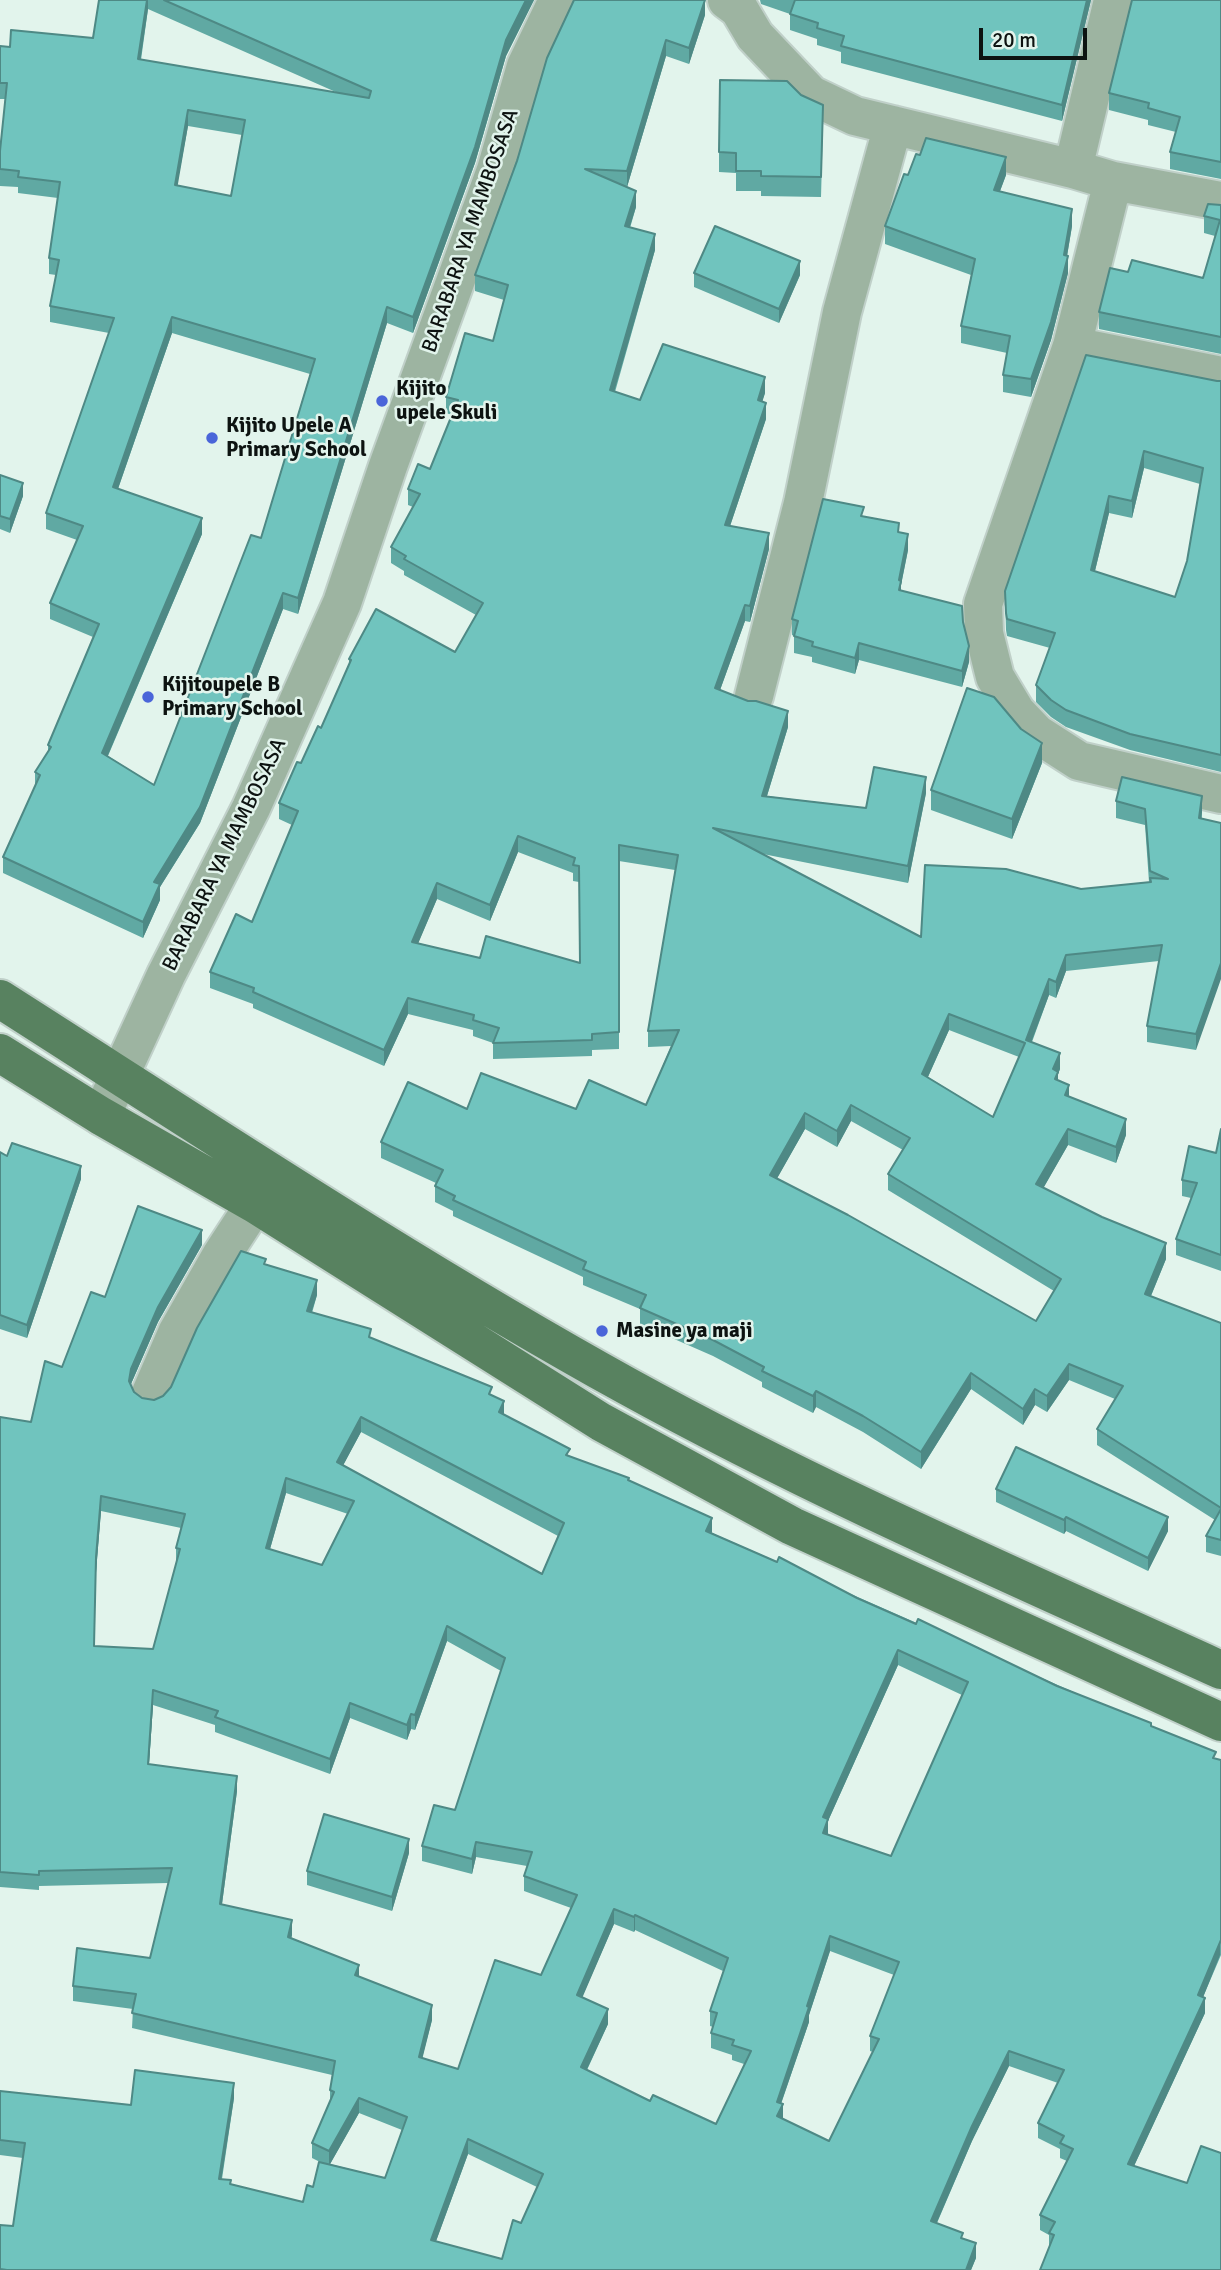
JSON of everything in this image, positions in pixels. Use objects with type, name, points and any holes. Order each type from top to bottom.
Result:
[{"type":"main road","points":[[0,999],[491,1309],[629,1387],[813,1483],[1221,1670]]},
{"type":"main road","points":[[0,1053],[101,1116],[255,1204],[601,1422],[792,1526],[1221,1722]]},
{"type":"street","name":"BARABARA YA MAMBOSASA","points":[[101,1116],[166,975],[251,808],[342,603],[388,466],[496,170],[526,66],[558,0]]},
{"type":"street","points":[[727,0],[739,9],[755,36],[811,95],[855,116],[1113,181],[1221,201]]},
{"type":"street","points":[[1073,169],[1114,0]]},
{"type":"street","points":[[754,696],[803,503],[842,312],[893,125]]},
{"type":"street","points":[[1113,181],[1072,346],[983,604],[984,634],[995,677],[1016,712],[1037,734],[1079,761],[1221,794]]},
{"type":"street","points":[[1072,346],[1221,376]]},
{"type":"street","points":[[151,1393],[177,1333],[221,1256],[255,1204]]},
{"type":"building","points":[[99,0],[147,0],[138,59],[369,98],[371,91],[164,0],[526,0],[506,40],[475,147],[413,317],[387,307],[298,598],[283,593],[200,807],[154,882],[160,884],[143,922],[3,857],[40,775],[35,772],[51,747],[48,745],[99,624],[50,603],[83,526],[46,513],[114,318],[50,306],[59,260],[49,258],[60,182],[18,177],[19,171],[0,169],[7,83],[0,83],[0,46],[10,47],[11,30],[93,38]],"holes":[[[188,110],[245,120],[231,196],[175,185]],[[172,317],[315,359],[261,538],[251,535],[154,785],[102,753],[202,518],[113,487]]]},
{"type":"building","points":[[574,0],[705,0],[689,48],[666,40],[627,171],[585,169],[636,191],[625,226],[655,234],[610,390],[640,400],[663,344],[765,377],[758,400],[766,403],[725,525],[769,533],[750,606],[745,605],[715,688],[748,701],[788,711],[762,796],[866,808],[874,767],[926,777],[908,866],[713,828],[921,937],[925,865],[1006,869],[1081,889],[1151,882],[1150,878],[1168,879],[1150,871],[1145,809],[1116,801],[1122,777],[1202,796],[1199,818],[1221,823],[1221,963],[1196,1034],[1147,1026],[1162,945],[1066,955],[1056,982],[1049,979],[1026,1040],[1060,1053],[1053,1069],[1058,1072],[1055,1079],[1069,1085],[1065,1095],[1126,1119],[1116,1147],[1068,1129],[1036,1184],[1102,1217],[1166,1243],[1145,1294],[1221,1323],[1221,1508],[1097,1429],[1123,1386],[1069,1364],[1047,1396],[1035,1389],[1023,1409],[971,1373],[921,1452],[816,1391],[813,1396],[762,1371],[764,1367],[713,1340],[640,1308],[646,1295],[583,1269],[586,1262],[453,1200],[455,1196],[435,1186],[443,1170],[381,1142],[408,1082],[467,1109],[481,1073],[576,1109],[589,1080],[646,1105],[679,1030],[648,1031],[678,855],[619,845],[619,1032],[592,1034],[592,1040],[493,1043],[499,1028],[473,1020],[474,1015],[408,998],[384,1050],[253,992],[254,988],[210,972],[236,914],[252,922],[298,811],[279,803],[297,762],[301,763],[318,726],[321,728],[351,660],[349,659],[376,609],[455,652],[483,603],[404,559],[406,556],[391,547],[420,494],[408,489],[418,464],[430,469],[458,400],[446,397],[465,333],[493,341],[508,285],[475,275],[517,161],[547,58]],"holes":[[[518,836],[575,858],[573,865],[579,866],[580,963],[486,936],[480,958],[412,942],[437,883],[490,905]],[[949,1014],[1025,1043],[993,1117],[922,1074]],[[851,1105],[910,1138],[888,1174],[1061,1279],[1036,1321],[848,1215],[770,1175],[805,1113],[837,1131]]]},
{"type":"building","points":[[795,0],[1087,0],[1062,105],[841,46],[844,36],[817,28],[818,23],[790,14]]},
{"type":"building","points":[[1132,0],[1221,0],[1221,162],[1170,152],[1180,117],[1148,108],[1149,103],[1109,93]]},
{"type":"building","points":[[720,80],[787,81],[801,95],[823,105],[821,177],[761,176],[761,171],[736,171],[736,153],[719,152]]},
{"type":"building","points":[[926,138],[1006,157],[994,190],[1072,209],[1064,255],[1068,256],[1051,322],[1031,379],[1003,375],[1010,336],[961,326],[975,259],[885,226],[904,174],[908,175]]},
{"type":"building","points":[[1208,204],[1221,205],[1221,337],[1099,312],[1110,268],[1128,272],[1132,260],[1203,278],[1220,220],[1204,216]]},
{"type":"building","points":[[715,226],[800,261],[779,309],[694,273]]},
{"type":"building","points":[[1086,355],[1221,381],[1221,755],[1130,734],[1066,710],[1051,700],[1036,685],[1055,633],[1007,619],[1005,591]],"holes":[[[1144,451],[1203,468],[1187,561],[1175,597],[1091,570],[1109,496],[1132,501]]]},
{"type":"building","points":[[0,475],[23,483],[10,519],[0,516]]},
{"type":"building","points":[[823,499],[864,507],[861,516],[899,523],[898,532],[908,534],[899,590],[962,606],[969,646],[962,671],[859,643],[855,658],[812,646],[813,642],[794,636],[798,621],[792,619]]},
{"type":"building","points":[[967,688],[994,697],[1021,729],[1042,743],[1012,819],[931,790]]},
{"type":"building","points":[[1221,1129],[1221,1255],[1176,1239],[1197,1183],[1182,1180],[1189,1146],[1216,1153]]},
{"type":"building","points":[[12,1143],[81,1166],[27,1325],[0,1315],[0,1152],[7,1156]]},
{"type":"building","points":[[138,1206],[202,1230],[158,1307],[131,1369],[129,1381],[134,1392],[142,1398],[154,1400],[163,1396],[171,1387],[197,1328],[241,1251],[266,1259],[264,1264],[317,1280],[307,1311],[371,1329],[369,1337],[492,1387],[489,1394],[504,1401],[499,1412],[570,1449],[566,1455],[629,1478],[628,1480],[712,1518],[706,1531],[777,1562],[779,1557],[857,1598],[916,1624],[918,1619],[1057,1686],[1216,1752],[1213,1758],[1221,1760],[1221,1940],[1198,1995],[1205,1998],[1128,2164],[1187,2183],[1201,2146],[1221,2153],[1221,2270],[1040,2270],[1054,2235],[1049,2233],[1055,2222],[1040,2215],[1073,2149],[1060,2143],[1064,2136],[1038,2123],[1064,2070],[1009,2051],[972,2126],[931,2221],[963,2233],[961,2238],[976,2243],[966,2270],[0,2269],[0,2225],[13,2226],[25,2143],[0,2140],[0,2091],[131,2105],[135,2070],[234,2083],[219,2179],[231,2180],[230,2184],[303,2202],[307,2185],[313,2187],[319,2162],[385,2178],[407,2117],[359,2098],[329,2151],[312,2143],[334,2092],[330,2090],[335,2061],[132,2013],[136,1994],[73,1986],[77,1948],[150,1958],[172,1868],[39,1871],[39,1875],[0,1872],[0,1417],[31,1422],[45,1361],[62,1367],[91,1292],[105,1297]],"holes":[[[361,1417],[564,1523],[542,1574],[337,1462]],[[286,1478],[354,1501],[322,1565],[266,1548]],[[101,1496],[185,1514],[176,1548],[180,1549],[153,1649],[94,1646],[96,1557]],[[447,1626],[505,1658],[455,1810],[434,1805],[422,1846],[472,1859],[476,1842],[532,1852],[524,1876],[577,1895],[541,1975],[495,1960],[458,2069],[419,2057],[432,2005],[355,1975],[359,1965],[288,1937],[292,1920],[220,1904],[237,1776],[148,1764],[153,1690],[218,1711],[215,1717],[330,1759],[350,1703],[407,1725],[411,1714],[415,1715]],[[898,1650],[968,1682],[891,1856],[823,1833],[828,1819],[823,1817]],[[614,1909],[634,1917],[635,1915],[728,1958],[710,2011],[717,2013],[711,2033],[734,2040],[732,2045],[751,2051],[716,2124],[653,2095],[650,2101],[581,2067],[608,2009],[577,1995]],[[830,1936],[899,1962],[870,2036],[879,2039],[829,2141],[777,2116],[783,2104],[777,2102],[809,2007],[807,2006]],[[468,2139],[543,2174],[521,2223],[513,2220],[502,2259],[431,2240]]]},
{"type":"building","points":[[1016,1447],[1168,1517],[1148,1558],[1066,1517],[1064,1520],[996,1489]]},
{"type":"building","points":[[1221,1509],[1221,1540],[1206,1536]]},
{"type":"building","points":[[324,1814],[409,1839],[392,1897],[307,1871]]},
{"type":"place","name":"Kijito upele Skuli","points":[[382,401]]},
{"type":"place","name":"Kijito Upele A Primary School","points":[[212,438]]},
{"type":"place","name":"Kijitoupele B Primary School","points":[[148,697]]},
{"type":"place","name":"Masine ya maji","points":[[602,1331]]}]
